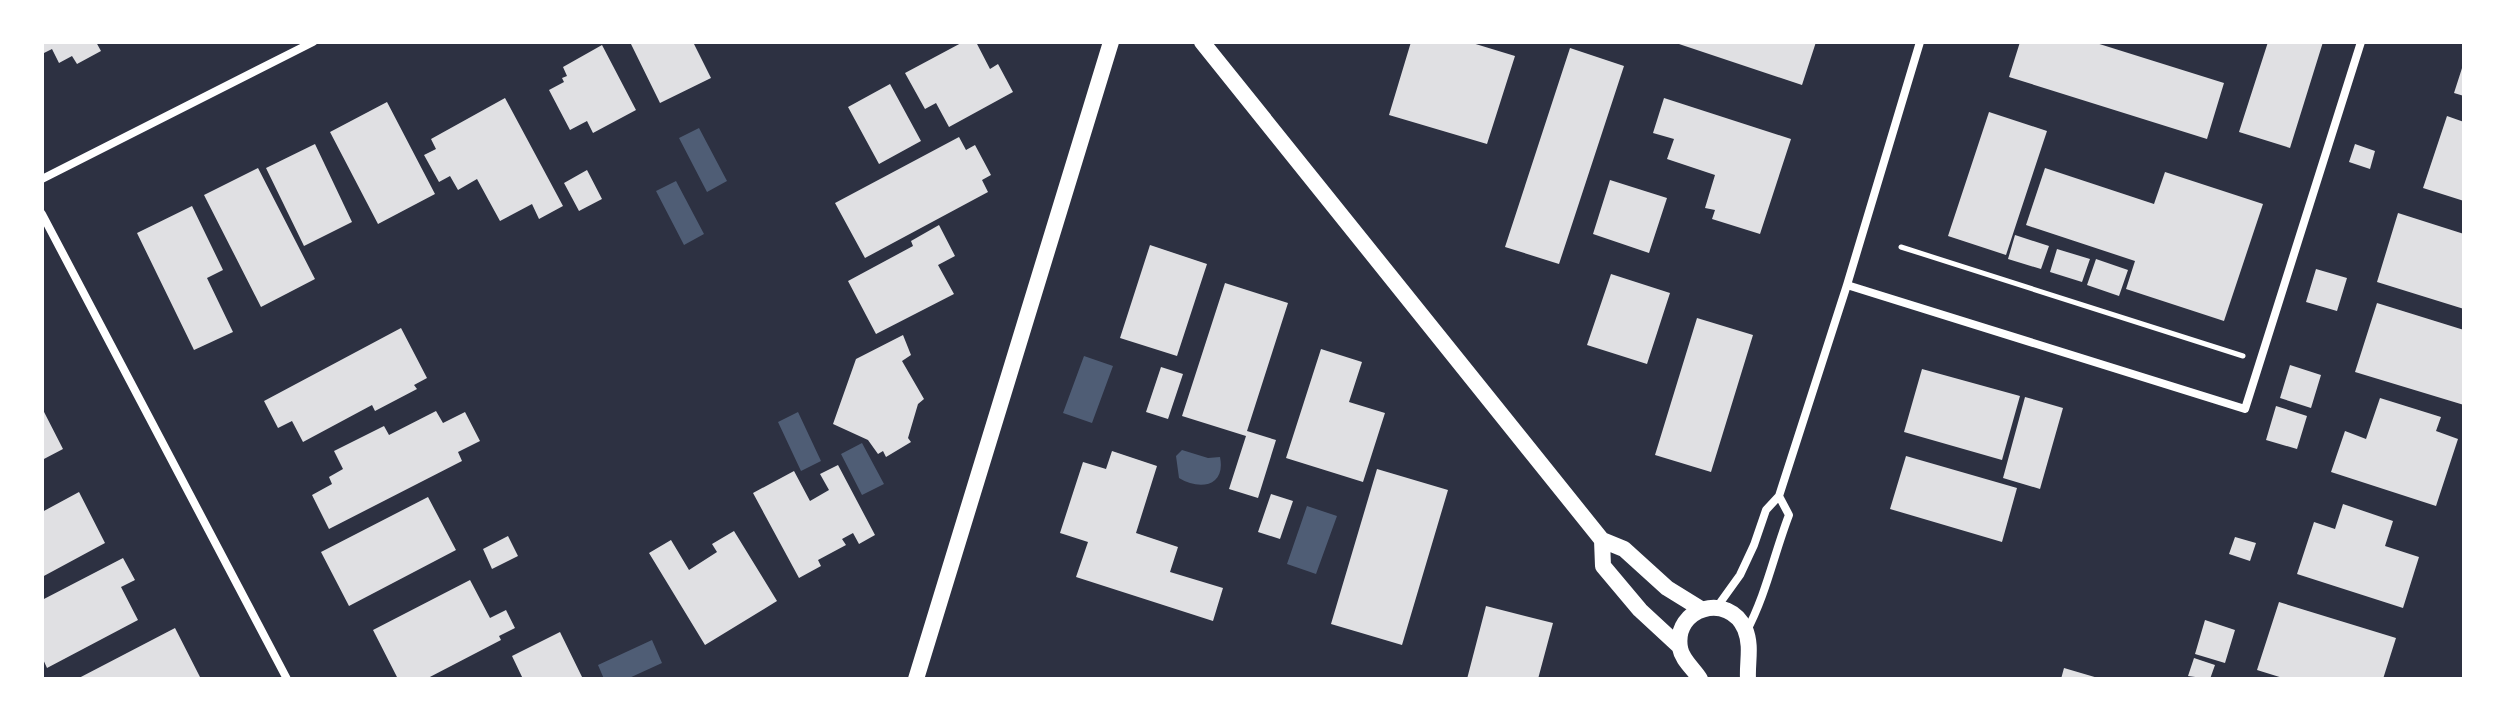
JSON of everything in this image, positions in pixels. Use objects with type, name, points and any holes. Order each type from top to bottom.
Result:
[{"type":"main road","points":[[916,679],[1111,42]]},
{"type":"main road","points":[[1202,42],[1602,540],[1624,549],[1667,588],[1709,608],[1736,615],[1746,632],[1750,653],[1748,679]]},
{"type":"main road","points":[[1602,540],[1603,566],[1640,610],[1680,647],[1700,679]]},
{"type":"main road","points":[[1680,647],[1683,625],[1691,615],[1709,608]]},
{"type":"street","points":[[42,179],[313,42]]},
{"type":"street","points":[[1709,608],[1740,575],[1766,510],[1779,496],[1920,42]]},
{"type":"street","points":[[1847,285],[2245,409],[2361,42]]},
{"type":"street","points":[[42,214],[287,679]]},
{"type":"street","points":[[1746,632],[1763,601],[1789,515],[1779,496]]},
{"type":"path","points":[[1901,247],[2245,356]]},
{"type":"water","points":[[699,128],[727,181],[707,192],[679,138]]},
{"type":"water","points":[[676,181],[704,234],[684,245],[656,191]]},
{"type":"water","points":[[1084,356],[1113,366],[1092,423],[1063,413]]},
{"type":"water","points":[[798,412],[821,461],[801,471],[778,422]]},
{"type":"water","points":[[862,443],[884,484],[862,495],[841,454]]},
{"type":"water","points":[[1182,450],[1208,458],[1220,457],[1221,467],[1215,480],[1203,485],[1179,478],[1176,456]]},
{"type":"water","points":[[1307,506],[1337,516],[1316,574],[1287,564]]},
{"type":"water","points":[[652,640],[662,663],[627,679],[604,679],[598,665]]},
{"type":"building","points":[[42,42],[96,42],[101,51],[77,64],[72,56],[59,63],[52,49],[42,54]]},
{"type":"building","points":[[630,42],[693,42],[711,78],[660,103]]},
{"type":"building","points":[[963,42],[976,42],[990,69],[998,64],[1013,92],[949,127],[936,103],[925,109],[905,73]]},
{"type":"building","points":[[1411,42],[1469,42],[1515,56],[1487,144],[1389,115]]},
{"type":"building","points":[[1673,42],[1816,42],[1802,85]]},
{"type":"building","points":[[2020,42],[2093,42],[2224,83],[2207,139],[2009,77]]},
{"type":"building","points":[[2268,42],[2323,42],[2290,148],[2239,132]]},
{"type":"building","points":[[602,45],[636,110],[593,133],[587,121],[570,130],[549,90],[564,82],[562,78],[567,76],[563,67]]},
{"type":"building","points":[[1570,48],[1624,66],[1559,264],[1505,247]]},
{"type":"building","points":[[2464,65],[2464,96],[2454,93]]},
{"type":"building","points":[[890,84],[921,141],[879,164],[848,107]]},
{"type":"building","points":[[505,98],[563,206],[539,219],[532,204],[500,221],[477,179],[458,190],[450,176],[439,182],[424,155],[436,149],[431,139]]},
{"type":"building","points":[[1664,98],[1791,139],[1760,234],[1712,219],[1715,210],[1705,208],[1715,175],[1667,159],[1674,139],[1653,133]]},
{"type":"building","points":[[387,102],[435,194],[378,224],[330,132]]},
{"type":"building","points":[[1989,112],[2047,131],[2006,255],[1948,236]]},
{"type":"building","points":[[2447,116],[2464,122],[2464,201],[2423,188]]},
{"type":"building","points":[[959,137],[966,150],[975,145],[991,175],[982,180],[988,192],[865,258],[835,203]]},
{"type":"building","points":[[315,144],[352,222],[304,246],[266,168]]},
{"type":"building","points":[[2355,144],[2375,151],[2370,169],[2349,162]]},
{"type":"building","points":[[258,168],[315,279],[261,307],[204,195]]},
{"type":"building","points":[[2045,168],[2154,204],[2165,172],[2263,204],[2224,321],[2126,289],[2135,261],[2026,225]]},
{"type":"building","points":[[587,170],[602,199],[579,211],[564,183]]},
{"type":"building","points":[[1610,180],[1667,198],[1649,253],[1593,234]]},
{"type":"building","points":[[192,206],[223,270],[207,278],[233,332],[194,350],[137,233]]},
{"type":"building","points":[[2398,213],[2464,234],[2464,309],[2377,282]]},
{"type":"building","points":[[939,225],[955,256],[938,265],[954,294],[876,334],[848,281],[913,246],[911,241]]},
{"type":"building","points":[[2015,235],[2049,246],[2041,269],[2008,259]]},
{"type":"building","points":[[1150,245],[1207,264],[1177,356],[1120,338]]},
{"type":"building","points":[[2057,249],[2090,259],[2082,282],[2050,272]]},
{"type":"building","points":[[2096,259],[2128,270],[2119,296],[2087,285]]},
{"type":"building","points":[[2316,269],[2347,278],[2337,311],[2306,302]]},
{"type":"building","points":[[1611,274],[1670,293],[1647,364],[1587,345]]},
{"type":"building","points":[[1225,283],[1288,303],[1247,431],[1276,440],[1258,498],[1229,489],[1246,436],[1182,416]]},
{"type":"building","points":[[2377,303],[2464,330],[2464,405],[2355,372]]},
{"type":"building","points":[[1697,318],[1753,335],[1711,472],[1655,455]]},
{"type":"building","points":[[401,328],[427,378],[414,385],[417,389],[375,411],[372,405],[303,442],[292,421],[278,428],[264,401]]},
{"type":"building","points":[[903,335],[911,355],[902,361],[924,399],[918,404],[908,438],[911,442],[886,457],[883,451],[878,454],[868,440],[833,424],[856,359]]},
{"type":"building","points":[[1321,349],[1362,362],[1349,402],[1385,413],[1363,482],[1286,458]]},
{"type":"building","points":[[2290,365],[2321,375],[2311,408],[2280,398]]},
{"type":"building","points":[[1161,367],[1183,374],[1168,419],[1146,412]]},
{"type":"building","points":[[1922,369],[2020,396],[2002,460],[1904,432]]},
{"type":"building","points":[[2025,397],[2063,408],[2040,489],[2003,478]]},
{"type":"building","points":[[2380,398],[2441,417],[2436,431],[2458,439],[2436,506],[2331,472],[2345,431],[2366,439]]},
{"type":"building","points":[[2276,406],[2307,416],[2297,449],[2266,440]]},
{"type":"building","points":[[42,408],[63,449],[42,460]]},
{"type":"building","points":[[436,411],[443,423],[465,412],[480,441],[458,452],[462,461],[329,529],[312,495],[332,484],[329,477],[343,469],[334,451],[384,426],[389,435]]},
{"type":"building","points":[[1112,451],[1157,466],[1136,533],[1178,547],[1170,572],[1223,588],[1213,621],[1076,577],[1088,542],[1060,533],[1083,462],[1106,469]]},
{"type":"building","points":[[1906,456],[2017,488],[2002,542],[1890,509]]},
{"type":"building","points":[[838,465],[875,535],[859,544],[853,533],[842,539],[846,545],[818,560],[821,566],[799,578],[753,493],[794,471],[810,501],[829,490],[820,474]]},
{"type":"building","points":[[1377,469],[1448,490],[1402,645],[1331,624]]},
{"type":"building","points":[[79,492],[105,543],[42,577],[42,512]]},
{"type":"building","points":[[1271,494],[1293,501],[1280,539],[1258,532]]},
{"type":"building","points":[[428,497],[456,550],[349,606],[321,552]]},
{"type":"building","points":[[2343,504],[2393,521],[2385,546],[2419,557],[2403,608],[2297,574],[2314,522],[2335,529]]},
{"type":"building","points":[[734,531],[777,601],[705,645],[649,553],[671,540],[689,570],[717,552],[712,544]]},
{"type":"building","points":[[508,536],[518,556],[492,569],[483,549]]},
{"type":"building","points":[[2235,537],[2256,543],[2250,561],[2229,554]]},
{"type":"building","points":[[123,558],[135,580],[121,587],[138,620],[47,668],[42,657],[42,600]]},
{"type":"building","points":[[470,580],[490,618],[506,610],[515,628],[499,636],[501,640],[426,679],[398,679],[373,630]]},
{"type":"building","points":[[2279,602],[2396,638],[2383,679],[2286,679],[2257,670]]},
{"type":"building","points":[[1486,606],[1553,623],[1538,679],[1467,679]]},
{"type":"building","points":[[2205,620],[2235,630],[2225,663],[2195,654]]},
{"type":"building","points":[[175,628],[201,679],[77,679]]},
{"type":"building","points":[[560,632],[583,679],[523,679],[512,656]]},
{"type":"building","points":[[2194,658],[2215,665],[2210,679],[2188,676]]},
{"type":"building","points":[[2064,668],[2098,678],[2098,679],[2061,679]]}]
